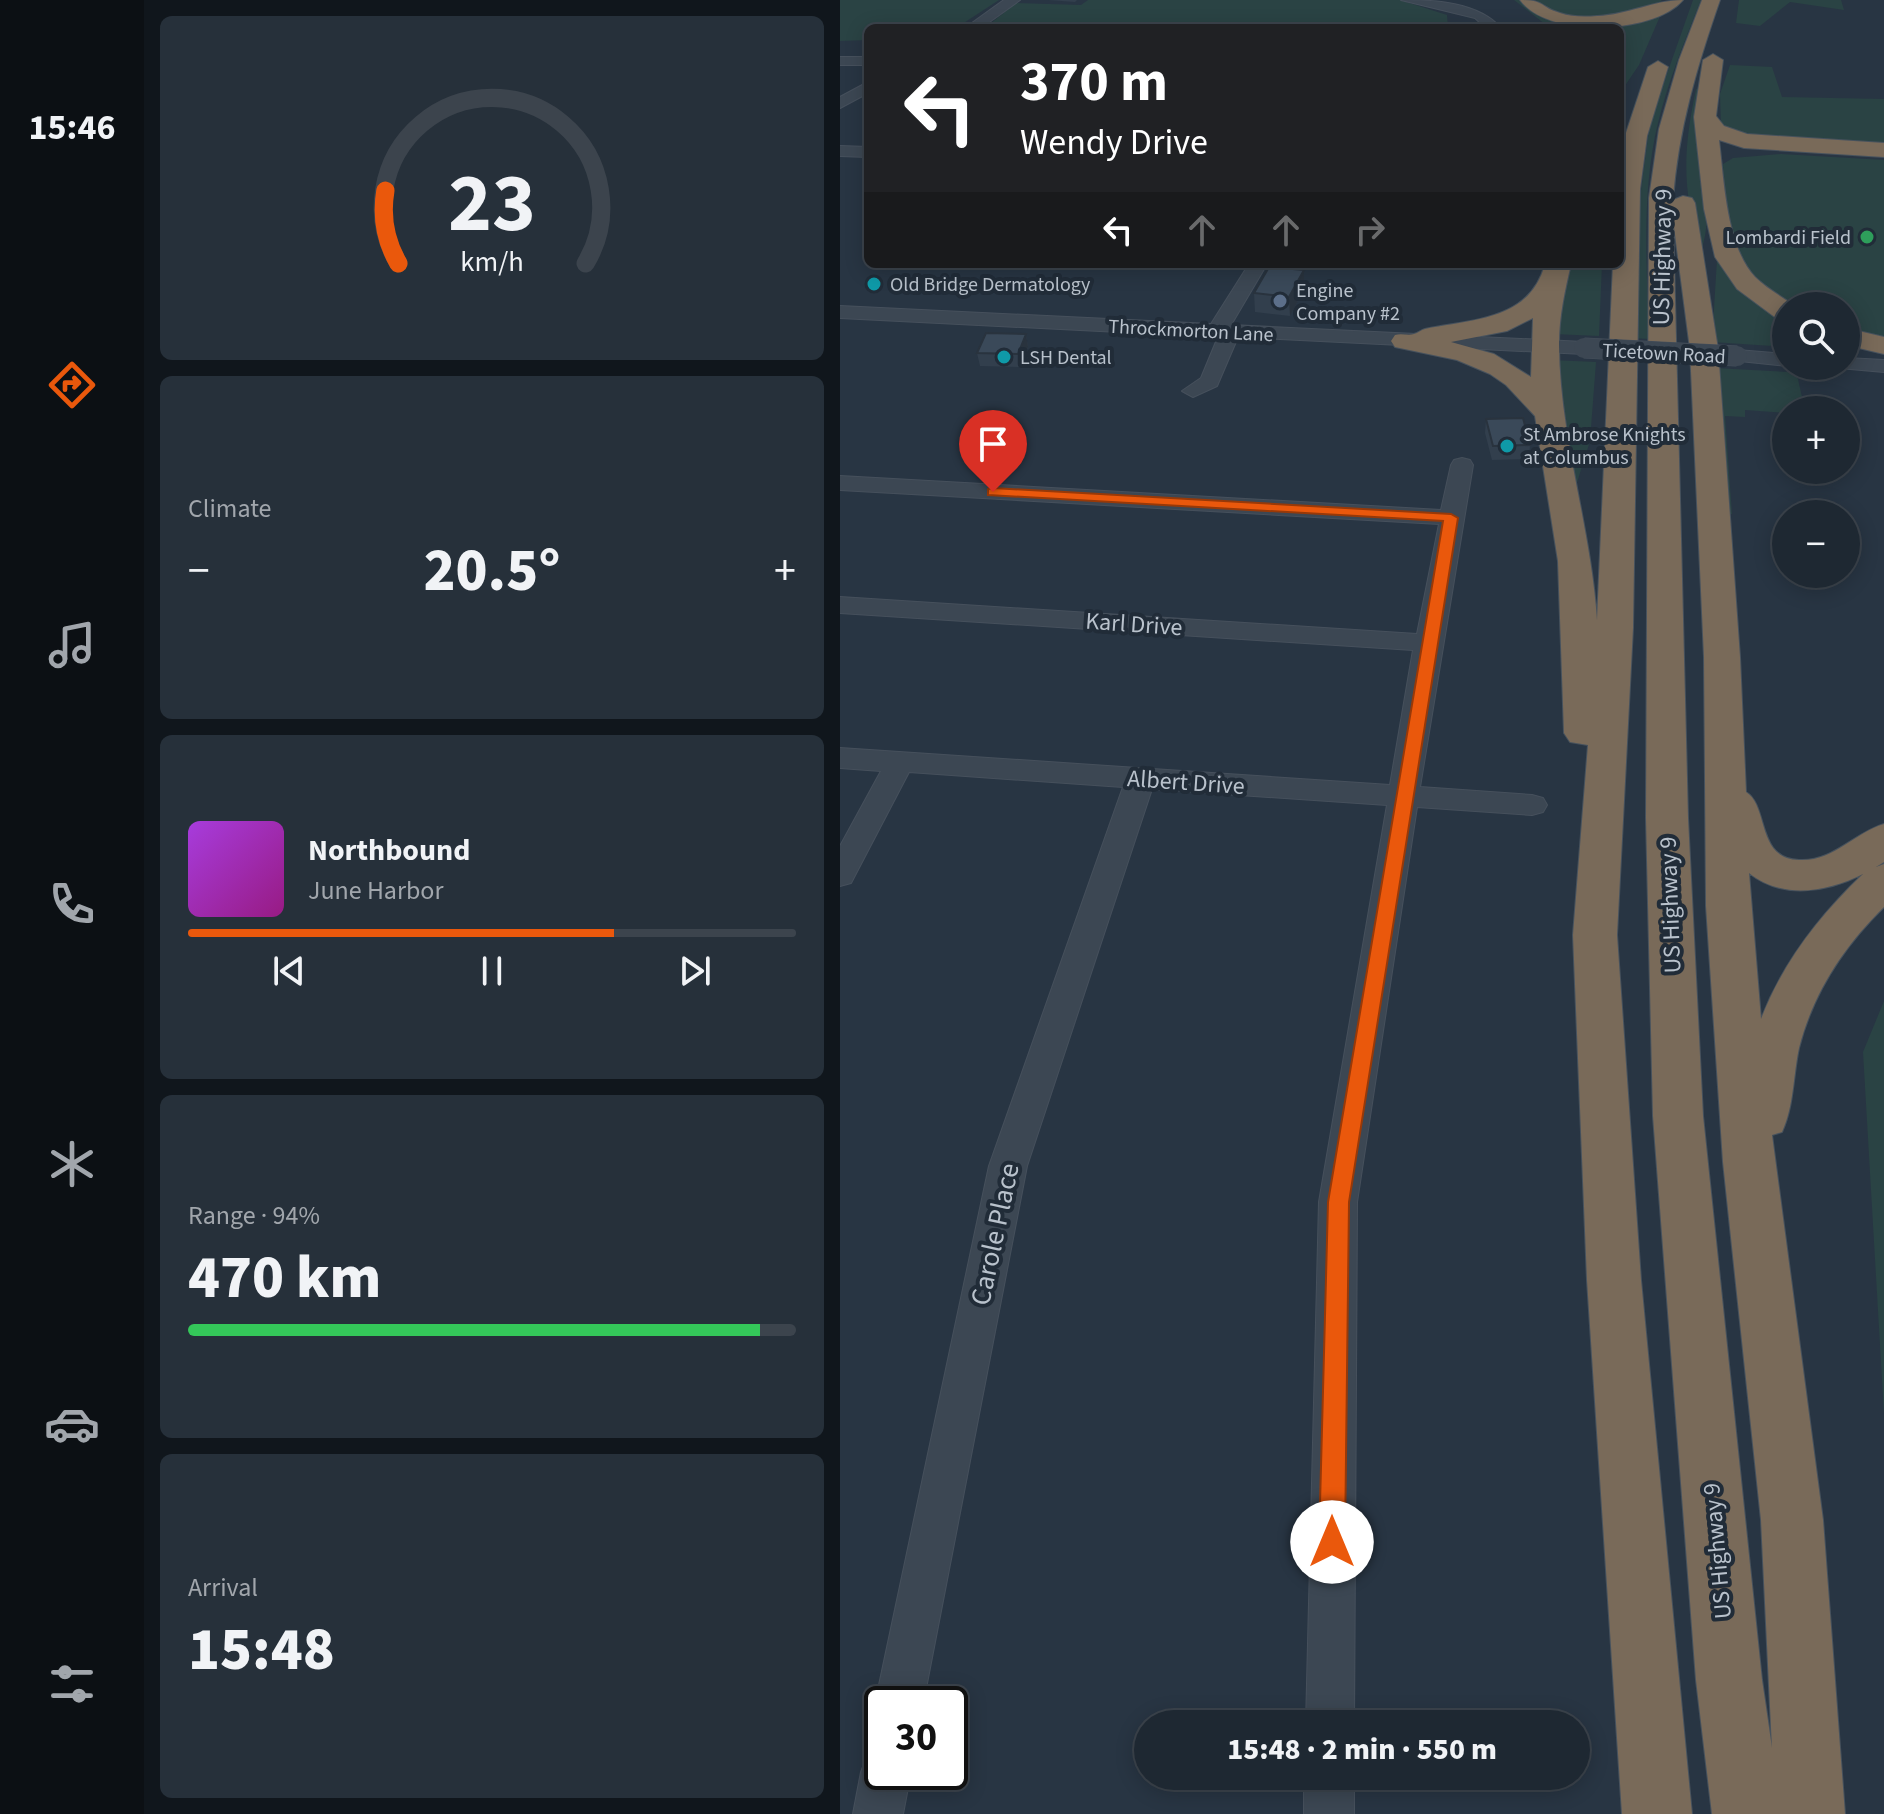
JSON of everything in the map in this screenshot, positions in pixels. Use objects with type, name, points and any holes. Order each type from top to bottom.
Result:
[{"type":"highway","points":[[1509,0],[1539,24]]},
{"type":"highway","points":[[1529,0],[1537,10],[1549,16],[1592,22],[1645,14],[1669,24],[1627,94]]},
{"type":"highway","name":"US Highway 9","points":[[1657,1814],[1614,1280],[1595,935],[1615,628],[1628,189],[1636,136],[1669,24],[1680,0]]},
{"type":"highway","name":"US Highway 9","points":[[1711,0],[1689,60],[1688,123],[1661,198],[1667,818],[1678,1116],[1729,1680],[1747,1814]]},
{"type":"highway","points":[[1718,44],[1678,152],[1721,353]]},
{"type":"highway","points":[[1688,123],[1744,141],[1884,150]]},
{"type":"highway","points":[[1688,123],[1710,164],[1716,209],[1721,353],[1723,754],[1728,906],[1747,1147],[1792,1520],[1810,1814]]},
{"type":"highway","points":[[1710,164],[1721,155],[1743,150],[1884,156]]},
{"type":"highway","points":[[1716,209],[1733,268],[1761,297],[1772,304]]},
{"type":"highway","points":[[1554,274],[1542,347],[1547,412],[1567,505],[1575,563],[1595,935]]},
{"type":"highway","points":[[1405,341],[1482,329],[1509,321],[1537,305],[1554,274]]},
{"type":"highway","points":[[1860,340],[1884,346]]},
{"type":"highway","points":[[1405,341],[1498,365],[1526,384],[1547,412]]},
{"type":"highway","points":[[1723,754],[1742,830],[1751,849],[1762,862],[1776,870],[1792,875],[1825,874],[1853,863],[1884,839]]},
{"type":"highway","points":[[1773,1343],[1763,1129],[1770,1062],[1783,1017],[1815,955],[1846,917],[1884,880]]},
{"type":"street","points":[[978,24],[1013,0]]},
{"type":"street","points":[[1408,0],[1480,15],[1490,24]]},
{"type":"street","points":[[840,61],[864,61]]},
{"type":"street","points":[[840,103],[864,89]]},
{"type":"street","points":[[840,151],[864,152]]},
{"type":"street","points":[[1193,391],[1210,382],[1214,376],[1224,331],[1256,268]]},
{"type":"street","name":"Throckmorton Lane","points":[[840,312],[1542,347]]},
{"type":"street","name":"Ticetown Road","points":[[1542,347],[1721,353],[1772,358]]},
{"type":"street","points":[[1860,365],[1884,366]]},
{"type":"street","points":[[1330,1710],[1338,1202],[1428,643],[1462,465]]},
{"type":"street","points":[[840,483],[1451,518]]},
{"type":"street","name":"Karl Drive","points":[[840,605],[1428,643]]},
{"type":"street","name":"Albert Drive","points":[[840,758],[1532,805]]},
{"type":"street","points":[[840,875],[900,762]]},
{"type":"street","name":"Carole Place","points":[[903,1686],[1008,1166],[1141,778]]},
{"type":"street","points":[[878,1814],[883,1790]]},
{"type":"street","points":[[1329,1790],[1329,1814]]},
{"type":"green space","points":[[840,0],[999,0],[962,24],[864,24],[864,40],[840,41]]},
{"type":"green space","points":[[1088,0],[1400,0],[1447,15],[1448,24],[990,24],[1016,3],[1081,5]]},
{"type":"green space","points":[[1514,0],[1523,0],[1532,10],[1547,16],[1565,19],[1661,14],[1639,65],[1624,87],[1624,24],[1545,24]]},
{"type":"green space","points":[[1536,0],[1662,0],[1635,14],[1598,18],[1562,14]]},
{"type":"green space","points":[[1693,0],[1701,0],[1662,107],[1649,176],[1646,230],[1649,339],[1633,338],[1638,213],[1650,122]]},
{"type":"green space","points":[[1739,0],[1841,0],[1844,10],[1790,2],[1760,26],[1736,23]]},
{"type":"green space","points":[[1730,65],[1772,67],[1782,97],[1884,99],[1884,143],[1760,139],[1721,126],[1720,94]]},
{"type":"green space","points":[[1696,89],[1700,90],[1708,196],[1705,237],[1700,254],[1690,210],[1686,172],[1688,133]]},
{"type":"green space","points":[[1781,154],[1884,160],[1884,340],[1860,334],[1860,292],[1772,292],[1772,296],[1767,293],[1733,248],[1724,194],[1723,164],[1733,158]]},
{"type":"green space","points":[[1718,243],[1772,303],[1772,346],[1712,342]]},
{"type":"green space","points":[[1567,268],[1602,268],[1599,336],[1553,334]]},
{"type":"green space","points":[[1551,360],[1596,362],[1590,441],[1575,489]]},
{"type":"green space","points":[[1715,368],[1772,371],[1772,380],[1798,380],[1802,396],[1772,396],[1772,412],[1745,410],[1745,417],[1725,416],[1732,514],[1724,514]]},
{"type":"green space","points":[[1884,1001],[1884,1414],[1863,1052]]},
{"type":"building","points":[[1268,268],[1304,270],[1289,297],[1254,293]]},
{"type":"building","points":[[986,333],[1026,334],[1018,354],[977,353]]},
{"type":"building","points":[[1523,418],[1530,445],[1493,446],[1486,419]]},
{"type":"place","name":"Lombardi Field","points":[[1867,237]]},
{"type":"place","name":"Old Bridge Dermatology","points":[[874,284]]},
{"type":"place","name":"Engine Company #2","points":[[1280,301]]},
{"type":"place","name":"LSH Dental","points":[[1004,357]]},
{"type":"place","name":"St Ambrose Knights at Columbus","points":[[1507,446]]},
{"type":"route","points":[[993,492],[1451,518],[1338,1202],[1332,1542]]}]
